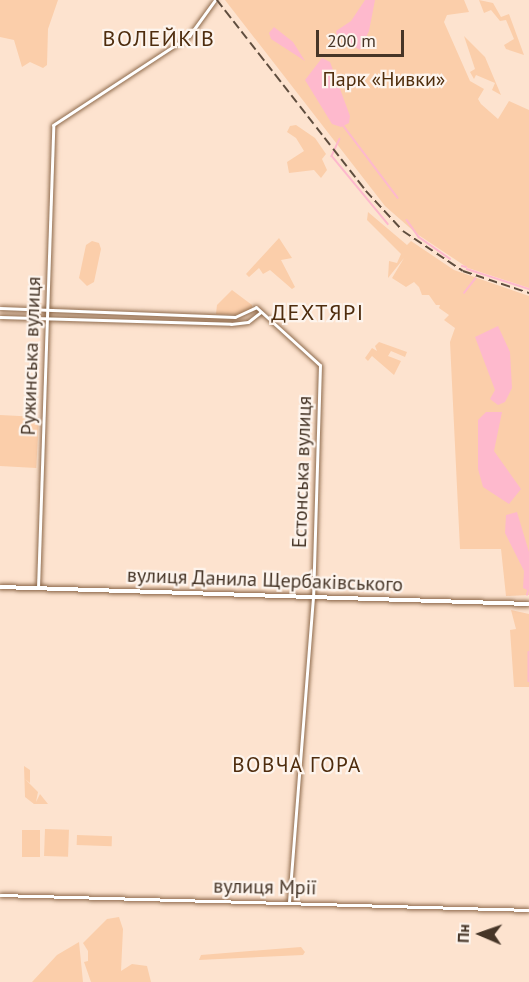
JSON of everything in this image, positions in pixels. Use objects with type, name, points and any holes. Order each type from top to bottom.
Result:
[{"type":"main road","name":"вулиця Данила Щербаківського","points":[[0,586],[529,604]]},
{"type":"street","name":"Ружинська вулиця","points":[[38,588],[54,125],[189,36],[215,0]]},
{"type":"street","points":[[0,308],[235,317],[256,307],[261,312],[248,322],[231,324],[0,317]]},
{"type":"street","name":"Естонська вулиця","points":[[261,312],[320,365],[313,597],[289,902]]},
{"type":"street","name":"вулиця Мрії","points":[[0,895],[529,910]]},
{"type":"green space","points":[[0,0],[58,0],[48,29],[47,65],[43,68],[30,62],[22,67],[14,40],[0,37]]},
{"type":"green space","name":"Парк «Нивки»","points":[[225,0],[464,0],[469,12],[447,15],[444,22],[470,81],[484,89],[478,99],[498,119],[509,101],[529,110],[529,288],[468,268],[417,234],[385,206]]},
{"type":"green space","points":[[479,0],[493,3],[501,17],[509,14],[524,55],[506,49],[504,45],[514,39],[506,20],[500,21],[491,10],[484,13]]},
{"type":"green space","points":[[464,36],[485,57],[501,95],[492,90],[495,83],[476,75],[474,79],[470,72],[475,69]]},
{"type":"green space","points":[[296,125],[315,138],[326,154],[322,159],[327,170],[321,178],[314,170],[289,173],[287,162],[304,151],[296,138],[287,132],[290,126]]},
{"type":"green space","points":[[368,212],[407,245],[411,241],[454,270],[529,296],[529,595],[506,596],[501,549],[460,549],[450,342],[455,328],[444,320],[449,315],[439,308],[440,305],[436,305],[429,295],[422,295],[414,282],[406,287],[392,278],[404,258],[388,278],[389,261],[397,263],[401,254],[367,220]]},
{"type":"green space","points":[[279,238],[292,258],[281,260],[295,287],[292,289],[270,270],[263,274],[259,268],[249,277],[246,274]]},
{"type":"green space","points":[[92,241],[99,243],[101,249],[94,282],[87,286],[79,278],[86,245]]},
{"type":"green space","points":[[232,290],[252,305],[252,310],[244,315],[216,314],[217,305]]},
{"type":"green space","points":[[379,342],[407,352],[405,357],[391,351],[388,356],[401,361],[394,375],[372,356],[368,361],[365,358],[372,348],[377,351],[375,346]]},
{"type":"green space","points":[[0,415],[39,417],[36,468],[0,466]]},
{"type":"green space","points":[[511,610],[529,614],[529,687],[514,687],[510,630],[516,629]]},
{"type":"green space","points":[[24,766],[30,770],[30,783],[25,779],[38,792],[36,802],[40,794],[48,804],[34,804],[25,797]]},
{"type":"green space","points":[[45,829],[69,830],[68,857],[44,856]]},
{"type":"green space","points":[[22,830],[40,830],[40,857],[22,857]]},
{"type":"green space","points":[[77,835],[112,836],[112,846],[77,845]]},
{"type":"green space","points":[[119,917],[123,929],[121,971],[132,964],[147,966],[151,982],[91,982],[84,962],[88,961],[88,951],[83,943],[107,919]]},
{"type":"green space","points":[[79,942],[83,982],[32,982],[57,955]]},
{"type":"green space","points":[[301,947],[305,952],[303,955],[199,960],[201,955]]},
{"type":"shaded area","points":[[365,0],[375,0],[369,31],[360,50],[337,36],[336,31],[351,21]]},
{"type":"shaded area","points":[[274,27],[293,42],[305,61],[271,39],[269,33]]},
{"type":"shaded area","points":[[322,58],[330,62],[350,116],[349,123],[341,127],[332,124],[305,80]]},
{"type":"shaded area","points":[[498,326],[510,352],[512,388],[505,402],[498,405],[490,399],[495,390],[475,337]]},
{"type":"shaded area","points":[[486,412],[502,412],[494,451],[521,489],[509,504],[483,487],[478,469],[478,420]]},
{"type":"shaded area","points":[[517,512],[529,552],[529,591],[523,588],[524,571],[505,533],[506,515]]},
{"type":"waterway","points":[[343,125],[398,198]]},
{"type":"waterway","points":[[340,139],[332,156],[388,224]]},
{"type":"waterway","points":[[407,220],[419,237],[450,259]]},
{"type":"waterway","points":[[462,266],[466,267]]},
{"type":"waterway","points":[[467,269],[529,289]]},
{"type":"waterway","points":[[464,293],[475,279]]},
{"type":"waterway","points":[[527,595],[529,586]]},
{"type":"waterway","points":[[529,652],[529,681]]},
{"type":"railway","points":[[217,0],[366,191],[403,231],[463,271],[529,293]]},
{"type":"district","name":"ВОЛЕЙКІВ","points":[[159,39]]},
{"type":"district","name":"ДЕХТЯРІ","points":[[318,313]]},
{"type":"district","name":"ВОВЧА ГОРА","points":[[297,765]]}]
